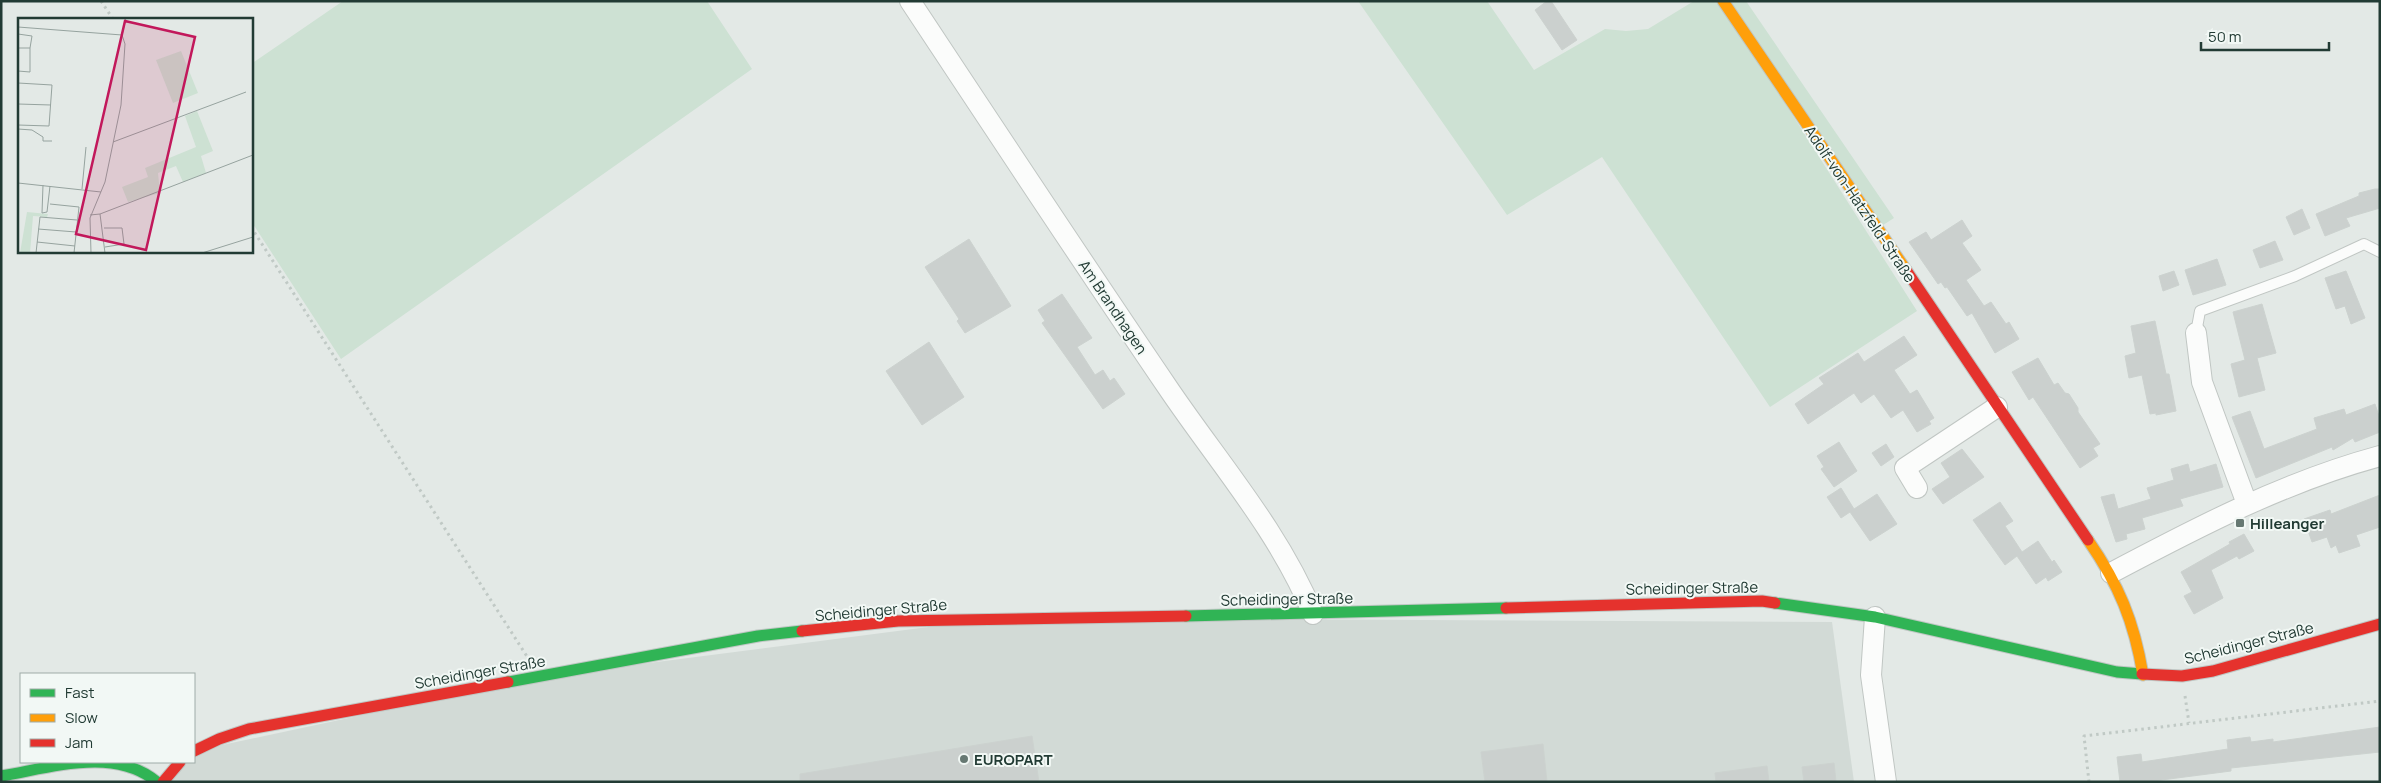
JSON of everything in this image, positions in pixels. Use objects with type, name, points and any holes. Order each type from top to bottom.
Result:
[{"type":"main road","name":"Adolf-von-Hatzfeld-Straße","points":[[1723,1],[2111,573],[2131,618],[2138,641],[2144,675]]},
{"type":"main road","name":"Scheidinger Straße","points":[[195,751],[219,739],[249,729],[758,636],[898,621],[1313,614],[1762,601],[1875,617],[2117,672],[2182,676],[2213,671],[2380,624]]},
{"type":"main road","points":[[1,776],[99,763],[125,765],[144,772],[157,782]]},
{"type":"main road","points":[[163,782],[179,763]]},
{"type":"street","name":"Am Brandhagen","points":[[910,1],[1170,390],[1242,490],[1301,585],[1313,614]]},
{"type":"street","points":[[2196,333],[2202,382],[2247,504]]},
{"type":"street","points":[[1917,488],[1905,468],[1997,407]]},
{"type":"street","points":[[2111,573],[2247,504],[2320,474],[2380,456]]},
{"type":"street","points":[[1875,617],[1871,675],[1886,782]]},
{"type":"lane","points":[[2196,333],[2200,311],[2295,276],[2364,244],[2380,252]]},
{"type":"path","points":[[101,1],[112,18]]},
{"type":"path","points":[[252,229],[540,677]]},
{"type":"path","points":[[2089,782],[2084,736],[2380,701]]},
{"type":"shaded area","points":[[998,618],[1832,622],[1854,782],[163,782],[182,763],[195,763],[195,751],[540,677]]},
{"type":"green space","points":[[343,1],[707,1],[752,69],[341,359],[252,223],[252,63]]},
{"type":"green space","points":[[1358,1],[1487,1],[1534,70],[1605,29],[1626,31],[1648,29],[1694,1],[1720,1],[1917,311],[1770,407],[1602,157],[1507,215]]},
{"type":"green space","points":[[1727,1],[1746,1],[1894,218],[1880,227]]},
{"type":"building","points":[[1547,1],[1551,1],[1577,40],[1562,50],[1535,10]]},
{"type":"building","points":[[2380,189],[2380,208],[2346,218],[2350,226],[2325,236],[2316,214],[2359,196],[2359,193]]},
{"type":"building","points":[[2302,209],[2310,228],[2294,235],[2286,217]]},
{"type":"building","points":[[1962,220],[1972,236],[1962,243],[1981,270],[1966,280],[1984,306],[1991,302],[2006,324],[2009,322],[2019,339],[1995,353],[1972,313],[1967,316],[1947,287],[1945,288],[1941,282],[1938,284],[1909,242],[1926,232],[1931,240]]},
{"type":"building","points":[[969,239],[1011,306],[965,333],[957,321],[959,319],[925,267]]},
{"type":"building","points":[[2275,241],[2283,260],[2260,268],[2253,250]]},
{"type":"building","points":[[2217,259],[2226,285],[2193,295],[2185,270]]},
{"type":"building","points":[[2174,271],[2179,285],[2163,291],[2159,276]]},
{"type":"building","points":[[2346,271],[2365,318],[2351,324],[2345,306],[2336,309],[2325,278]]},
{"type":"building","points":[[1062,294],[1092,338],[1077,347],[1095,375],[1103,370],[1110,381],[1114,378],[1125,394],[1103,409],[1042,323],[1045,321],[1038,310]]},
{"type":"building","points":[[2262,304],[2276,353],[2257,358],[2265,390],[2239,397],[2231,364],[2245,360],[2233,312]]},
{"type":"building","points":[[2155,321],[2166,374],[2169,374],[2176,411],[2156,415],[2156,413],[2150,414],[2142,375],[2129,378],[2125,356],[2136,353],[2131,326]]},
{"type":"building","points":[[1904,336],[1917,355],[1894,370],[1910,394],[1917,390],[1934,418],[1929,421],[1931,424],[1917,432],[1903,410],[1891,418],[1874,394],[1861,403],[1854,393],[1808,424],[1795,404],[1824,384],[1819,378],[1858,353],[1864,362]]},
{"type":"building","points":[[929,342],[964,397],[922,425],[886,371]]},
{"type":"building","points":[[2038,358],[2054,385],[2058,383],[2065,393],[2069,394],[2078,408],[2078,412],[2100,444],[2093,448],[2098,456],[2080,468],[2033,397],[2029,400],[2012,372]]},
{"type":"building","points":[[2375,404],[2380,419],[2380,432],[2355,442],[2353,438],[2333,450],[2332,447],[2256,478],[2232,417],[2250,411],[2264,449],[2317,429],[2314,418],[2344,409],[2346,415]]},
{"type":"building","points":[[1839,442],[1857,471],[1834,487],[1821,469],[1824,467],[1817,456]]},
{"type":"building","points":[[1886,444],[1894,457],[1881,466],[1872,453]]},
{"type":"building","points":[[1962,449],[1984,477],[1943,504],[1932,489],[1950,477],[1941,463]]},
{"type":"building","points":[[2188,464],[2190,472],[2216,464],[2223,487],[2180,499],[2183,506],[2142,518],[2145,529],[2126,534],[2127,539],[2116,542],[2101,497],[2114,494],[2118,509],[2151,499],[2147,488],[2174,480],[2171,469]]},
{"type":"building","points":[[1841,488],[1854,509],[1877,494],[1897,524],[1870,541],[1850,512],[1841,518],[1827,497]]},
{"type":"building","points":[[2380,495],[2380,527],[2356,535],[2360,546],[2339,553],[2336,545],[2331,548],[2327,537],[2312,542],[2304,519],[2330,510],[2331,514]]},
{"type":"building","points":[[2000,502],[2013,521],[2005,526],[2022,552],[2038,541],[2052,562],[2054,560],[2062,572],[2048,581],[2046,577],[2036,584],[2017,556],[2005,565],[1973,520]]},
{"type":"building","points":[[2244,534],[2254,551],[2239,559],[2237,556],[2211,570],[2223,598],[2194,614],[2184,596],[2192,592],[2181,572]]},
{"type":"building","points":[[2380,727],[2380,752],[2231,768],[2231,771],[2146,782],[2120,782],[2117,757],[2141,754],[2142,762],[2228,749],[2227,740],[2250,737],[2251,742],[2273,739],[2273,742]]},
{"type":"building","name":"EUROPART","points":[[1032,736],[1039,782],[800,782],[800,774]]},
{"type":"building","points":[[1543,744],[1547,782],[1485,782],[1481,752]]},
{"type":"building","points":[[1834,763],[1836,782],[1804,782],[1802,767]]},
{"type":"building","points":[[1767,766],[1769,782],[1716,782],[1715,773]]},
{"type":"traffic: fast","points":[[1775,603],[1875,617],[2117,672],[2142,674]]},
{"type":"traffic: fast","points":[[1186,616],[1506,608]]},
{"type":"traffic: fast","points":[[508,682],[758,636],[802,631]]},
{"type":"traffic: fast","points":[[1,776],[74,763]]},
{"type":"traffic: fast","points":[[108,763],[140,771],[157,782]]},
{"type":"traffic: slow","points":[[1723,1],[1906,270]]},
{"type":"traffic: slow","points":[[2088,540],[2108,572],[2124,604],[2135,637],[2143,675]]},
{"type":"traffic: jam","points":[[1906,270],[2088,540]]},
{"type":"traffic: jam","points":[[1506,608],[1762,601],[1775,603]]},
{"type":"traffic: jam","points":[[802,631],[898,621],[1186,616]]},
{"type":"traffic: jam","points":[[2142,674],[2182,676],[2213,671],[2380,624]]},
{"type":"traffic: jam","points":[[195,751],[219,739],[249,729],[508,682]]},
{"type":"traffic: jam","points":[[163,782],[179,763]]},
{"type":"place","name":"Hilleanger","points":[[2240,523]]},
{"type":"place","name":"EUROPART","points":[[964,759]]}]
